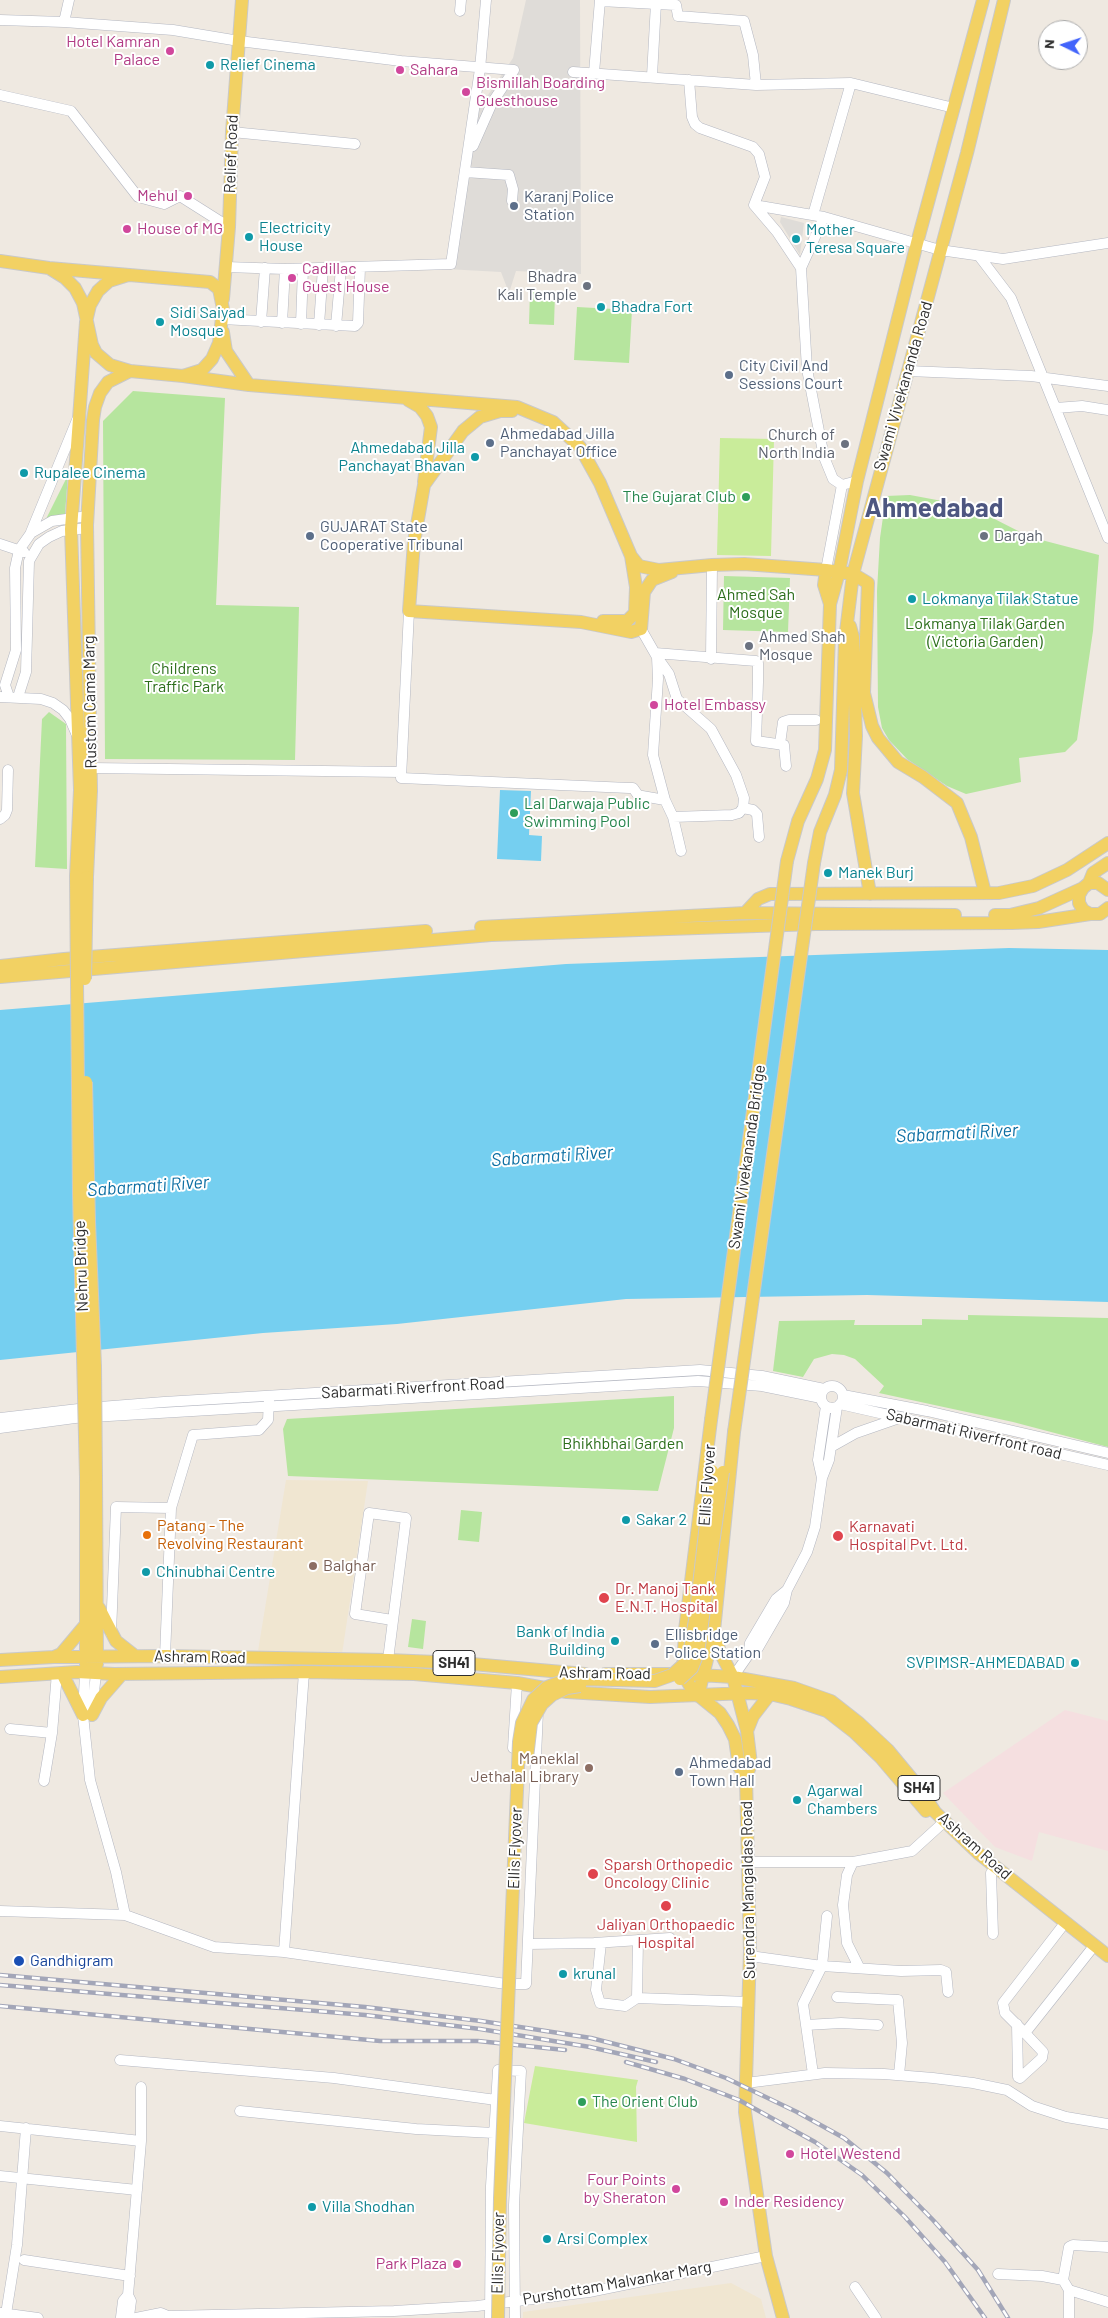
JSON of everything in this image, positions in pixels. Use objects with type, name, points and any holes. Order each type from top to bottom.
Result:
[{"type":"main road","name":"Relief Road","points":[[222,314],[229,228],[232,132],[242,0]]},
{"type":"main road","name":"Swami Vivekananda Bridge","points":[[708,1448],[710,1420],[787,861],[798,821],[817,779],[825,750],[830,604],[824,584],[833,571],[917,243],[983,0]]},
{"type":"main road","name":"Swami Vivekananda Road","points":[[814,863],[820,832],[835,795],[841,770],[846,614],[853,574],[968,153],[1004,0]]},
{"type":"main road","points":[[3,265],[204,280],[214,284],[219,289],[226,351],[249,385]]},
{"type":"main road","points":[[204,280],[226,267]]},
{"type":"main road","points":[[49,268],[65,278],[75,288],[83,304],[88,337],[96,353],[110,365],[130,372],[407,399],[503,404],[530,411],[553,422],[580,447],[600,483],[631,556],[636,587],[635,613],[626,621],[581,622],[409,611],[414,542],[424,485],[431,427],[427,416],[420,407],[407,399]]},
{"type":"main road","name":"Rustom Cama Marg","points":[[82,876],[80,790],[76,732],[71,523],[86,322],[90,305],[98,292],[109,281],[128,275]]},
{"type":"main road","points":[[183,376],[202,370],[212,359],[219,343],[222,314]]},
{"type":"main road","name":"Rustom Cama Marg","points":[[82,876],[91,768],[88,522],[95,407],[100,393],[108,382],[130,372]]},
{"type":"main road","points":[[424,485],[463,430],[480,417],[500,412],[530,411]]},
{"type":"main road","points":[[631,556],[639,566],[659,570],[712,564],[744,564],[853,574],[868,583],[864,693],[872,726],[878,738],[898,762],[923,777],[957,803],[971,837],[985,893]]},
{"type":"main road","points":[[581,622],[631,632],[641,629],[644,592],[652,580],[686,567]]},
{"type":"main road","points":[[846,614],[853,637],[856,744],[853,794],[870,894]]},
{"type":"main road","points":[[745,914],[758,899],[770,894],[999,893],[1033,886],[1067,870],[1108,843]]},
{"type":"main road","name":"Swami Vivekananda Bridge","points":[[734,1437],[814,863]]},
{"type":"main road","points":[[1097,885],[1094,873],[1108,863]]},
{"type":"main road","name":"Nehru Bridge","points":[[82,876],[91,1477],[98,1606],[92,1657]]},
{"type":"main road","points":[[0,966],[493,926],[745,914],[1010,915],[1039,908],[1097,885]]},
{"type":"main road","points":[[1090,914],[1083,910],[1079,903],[1079,895],[1097,885]]},
{"type":"main road","points":[[0,977],[491,934],[768,925],[1038,922],[1100,914],[1108,908]]},
{"type":"main road","points":[[698,1696],[714,1631],[734,1437]]},
{"type":"main road","name":"Ellis Flyover","points":[[505,2318],[512,2089],[528,1744],[531,1722],[542,1704],[552,1695],[567,1688],[577,1686],[660,1688],[678,1681],[692,1668],[700,1643],[723,1472],[734,1437]]},
{"type":"main road","points":[[684,1674],[685,1626],[708,1448]]},
{"type":"main road","name":"Ellis Flyover","points":[[498,2318],[500,2198],[519,1752],[522,1723],[533,1700],[547,1687],[560,1682],[574,1679],[655,1680],[672,1675],[684,1664],[690,1649],[695,1620],[712,1471],[708,1448]]},
{"type":"main road","name":"Nehru Bridge","points":[[91,1477],[86,1624],[92,1657]]},
{"type":"main road","points":[[98,1606],[111,1633],[120,1646],[135,1656]]},
{"type":"main road","points":[[54,1657],[60,1654],[86,1624]]},
{"type":"main road","points":[[714,1631],[720,1652],[733,1677],[747,1731],[750,1764],[746,1777]]},
{"type":"main road","name":"Ashram Road","points":[[0,1660],[135,1656],[388,1660],[461,1663],[577,1674],[704,1674],[794,1688],[831,1701],[859,1724],[888,1750],[917,1785],[942,1823],[1104,1957]]},
{"type":"main road","points":[[91,1673],[92,1657]]},
{"type":"main road","name":"Ashram Road","points":[[0,1677],[59,1673],[304,1672],[414,1674],[518,1682],[537,1688],[567,1692],[650,1697],[770,1694],[792,1698],[827,1711],[854,1732],[882,1758],[972,1858],[1061,1928],[1104,1957]]},
{"type":"main road","points":[[59,1673],[87,1719],[101,1698],[122,1674]]},
{"type":"main road","name":"Surendra Mangaldas Road","points":[[684,1674],[693,1691],[720,1713],[728,1725],[735,1739],[739,1767],[746,1777],[750,1956],[745,2112],[766,2256],[783,2318]]},
{"type":"main road","points":[[747,1731],[753,1716],[770,1694]]},
{"type":"street","points":[[64,22],[69,0]]},
{"type":"street","points":[[460,12],[461,0]]},
{"type":"street","points":[[226,267],[303,269],[451,264],[480,69],[486,0]]},
{"type":"street","points":[[594,73],[600,1],[656,2],[676,5],[678,16],[744,21],[753,55],[756,85]]},
{"type":"street","points":[[652,76],[656,2]]},
{"type":"street","points":[[0,20],[64,22],[173,30],[239,41],[480,69],[514,70],[492,103],[467,159]]},
{"type":"street","points":[[573,72],[652,76],[756,85],[851,83],[954,108]]},
{"type":"street","points":[[690,80],[692,117],[695,124],[700,128],[753,147],[759,154],[764,176],[754,205]]},
{"type":"street","points":[[851,83],[818,216],[801,268],[806,369],[824,457],[833,479],[842,485],[857,481]]},
{"type":"street","points":[[0,95],[71,111],[138,197],[164,204],[180,196],[229,228]]},
{"type":"street","points":[[232,132],[355,144]]},
{"type":"street","points":[[465,172],[509,174],[513,189],[512,201]]},
{"type":"street","points":[[754,205],[818,216],[940,250],[1003,259],[1108,243]]},
{"type":"street","points":[[754,205],[777,232],[801,268]]},
{"type":"street","points":[[979,256],[1011,298],[1108,538]]},
{"type":"street","points":[[222,314],[261,322],[351,327],[358,323],[360,267]]},
{"type":"street","points":[[261,322],[265,268]]},
{"type":"street","points":[[319,325],[322,268]]},
{"type":"street","points":[[336,326],[341,268]]},
{"type":"street","points":[[282,323],[285,269]]},
{"type":"street","points":[[301,324],[303,269]]},
{"type":"street","points":[[908,371],[1044,377],[1108,386]]},
{"type":"street","points":[[1056,408],[1082,406],[1108,410]]},
{"type":"street","points":[[9,697],[2,685],[16,650],[15,568],[19,550],[31,533],[79,416]]},
{"type":"street","points":[[833,571],[842,485]]},
{"type":"street","points":[[31,533],[52,520],[71,523],[88,522]]},
{"type":"street","points":[[9,697],[26,672],[28,572],[32,554],[39,544],[71,523]]},
{"type":"street","points":[[0,544],[32,554]]},
{"type":"street","points":[[711,659],[712,564]]},
{"type":"street","points":[[409,611],[401,778],[633,788],[638,795],[665,800]]},
{"type":"street","points":[[641,629],[669,674],[677,699],[711,729],[736,775],[744,798],[743,808],[739,813],[724,817],[673,817]]},
{"type":"street","points":[[656,655],[754,661],[758,663],[756,741],[780,744],[785,748],[784,761],[786,766]]},
{"type":"street","points":[[656,655],[658,679],[653,755],[665,800],[673,817],[681,851]]},
{"type":"street","points":[[9,697],[41,699],[53,703],[63,710],[76,732]]},
{"type":"street","points":[[780,744],[783,722],[789,720],[816,720]]},
{"type":"street","points":[[91,768],[401,772]]},
{"type":"street","points":[[0,819],[7,810],[8,770]]},
{"type":"street","points":[[743,808],[754,810],[758,814],[759,837]]},
{"type":"street","name":"Sabarmati Riverfront Road","points":[[0,1428],[75,1418],[700,1370],[762,1376],[832,1400]]},
{"type":"street","points":[[733,1677],[749,1654],[750,1643],[776,1599],[787,1590],[807,1552],[812,1535],[822,1478],[829,1460],[832,1400]]},
{"type":"street","points":[[822,1478],[818,1460],[832,1400]]},
{"type":"street","name":"Sabarmati Riverfront road","points":[[832,1400],[902,1417],[962,1425],[1108,1465]]},
{"type":"street","name":"Sabarmati Riverfront road","points":[[832,1400],[1108,1453]]},
{"type":"street","points":[[165,1656],[171,1508],[194,1435],[259,1430],[268,1420],[270,1402]]},
{"type":"street","name":"Sabarmati Riverfront Road","points":[[0,1418],[87,1408],[270,1402]]},
{"type":"street","points":[[831,1447],[856,1433],[891,1423],[902,1417]]},
{"type":"street","points":[[111,1633],[116,1507],[171,1508]]},
{"type":"street","points":[[388,1660],[406,1518],[369,1514],[355,1614],[392,1620]]},
{"type":"street","points":[[284,1952],[304,1672]]},
{"type":"street","points":[[44,1781],[59,1673]]},
{"type":"street","points":[[91,1673],[87,1719],[90,1780],[116,1872],[125,1915]]},
{"type":"street","points":[[506,1984],[515,1703],[518,1682]]},
{"type":"street","points":[[0,1911],[125,1915],[214,1947],[284,1952],[506,1984],[526,1984],[539,1709],[537,1688]]},
{"type":"street","points":[[10,1729],[52,1733]]},
{"type":"street","points":[[748,1862],[853,1862],[912,1851],[942,1823]]},
{"type":"street","points":[[853,1862],[847,1875],[843,1905],[847,1944],[860,1967]]},
{"type":"street","points":[[991,1872],[993,1934]]},
{"type":"street","points":[[813,2074],[803,2004],[822,1966],[827,1916]]},
{"type":"street","points":[[1017,2024],[1018,2078],[1022,2078],[1043,2055],[1042,2050],[1025,2033],[1017,2024],[1004,2011],[1005,1998],[1061,1928]]},
{"type":"street","points":[[528,1944],[601,1943],[670,1938]]},
{"type":"street","points":[[637,1998],[638,1940]]},
{"type":"street","points":[[601,1943],[596,1990],[600,2003],[625,2006],[637,1998],[749,2002]]},
{"type":"street","points":[[750,1956],[822,1966],[901,1971],[941,1970],[946,1972],[948,1992]]},
{"type":"street","points":[[1025,2033],[1104,1957]]},
{"type":"street","points":[[837,1997],[898,2000],[902,2043],[899,2075]]},
{"type":"street","points":[[806,2025],[842,2023],[878,2025]]},
{"type":"street","points":[[120,2060],[334,2078],[496,2100]]},
{"type":"street","points":[[490,2318],[488,2304],[498,2070],[520,2071],[514,2204],[515,2318]]},
{"type":"street","points":[[746,2082],[813,2074],[899,2075],[973,2083],[1007,2090],[1032,2106],[1066,2117],[1108,2124]]},
{"type":"street","points":[[128,2317],[123,2301],[128,2295],[130,2276],[141,2141],[141,2087]]},
{"type":"street","points":[[240,2111],[416,2128],[494,2133]]},
{"type":"street","points":[[0,2126],[141,2141]]},
{"type":"street","points":[[26,2128],[17,2245],[3,2314],[38,2318]]},
{"type":"street","points":[[0,2176],[137,2190]]},
{"type":"street","points":[[1069,2318],[1068,2290],[1063,2280],[1069,2247],[1073,2245],[1108,2247]]},
{"type":"street","name":"Purshottam Malvankar Marg","points":[[128,2317],[160,2313],[167,2317],[394,2311],[488,2304],[589,2292],[766,2256]]},
{"type":"street","points":[[24,2260],[130,2276]]},
{"type":"street","points":[[998,2274],[1042,2276],[1063,2280]]},
{"type":"street","points":[[855,2287],[876,2318]]},
{"type":"street","points":[[1068,2290],[1108,2302]]},
{"type":"shaded area","points":[[526,0],[580,0],[581,274],[516,271],[509,293],[501,272],[446,269],[467,126],[513,58]]},
{"type":"shaded area","name":"Mother Teresa Square","points":[[781,217],[804,223],[800,255],[780,222]]},
{"type":"shaded area","name":"Balghar","points":[[286,1480],[368,1481],[342,1654],[258,1651]]},
{"type":"shaded area","points":[[1065,1710],[1108,1721],[1108,1851],[1039,1832],[1032,1861],[995,1847],[943,1793]]},
{"type":"shaded area","points":[[731,2283],[761,2299],[766,2318],[523,2318],[523,2312]]},
{"type":"green space","points":[[530,291],[555,292],[554,325],[529,324]]},
{"type":"green space","points":[[577,307],[632,310],[629,363],[574,360]]},
{"type":"green space","name":"Childrens Traffic Park","points":[[133,391],[225,398],[216,605],[299,607],[295,760],[105,759],[103,421]]},
{"type":"green space","name":"The Gujarat Club","points":[[720,438],[774,439],[771,556],[717,555]]},
{"type":"green space","points":[[68,475],[65,514],[44,523]]},
{"type":"green space","name":"Lokmanya Tilak Garden (Victoria Garden)","points":[[910,495],[969,506],[1030,537],[1099,555],[1093,631],[1077,740],[1065,752],[1019,758],[1021,782],[966,794],[947,786],[907,759],[889,740],[882,728],[878,707],[877,591],[880,538],[886,496]]},
{"type":"green space","name":"Ahmed Sah Mosque","points":[[724,576],[790,578],[788,632],[723,630]]},
{"type":"green space","points":[[49,712],[66,724],[67,869],[35,867],[42,719]]},
{"type":"green space","points":[[968,1315],[1108,1318],[1108,1447],[1013,1422],[879,1393],[884,1386],[855,1359],[844,1355],[832,1354],[814,1359],[803,1377],[773,1371],[779,1321],[855,1320],[854,1325],[922,1325],[922,1319],[968,1320]]},
{"type":"green space","name":"Bhikhbhai Garden","points":[[674,1396],[674,1428],[658,1491],[288,1476],[283,1429],[287,1419]]},
{"type":"green space","points":[[461,1510],[482,1512],[479,1542],[458,1540]]},
{"type":"green space","points":[[412,1619],[426,1621],[423,1649],[408,1647]]},
{"type":"green space","name":"The Orient Club","points":[[535,2066],[638,2080],[636,2087],[637,2142],[524,2123]]},
{"type":"water","name":"Lal Darwaja Public Swimming Pool","points":[[500,790],[531,791],[529,835],[542,836],[541,861],[497,859]]},
{"type":"water","name":"Sabarmati River","points":[[1009,948],[1108,950],[1108,1302],[867,1295],[626,1299],[397,1324],[263,1333],[0,1360],[0,1010],[566,964]]},
{"type":"railway","points":[[0,1975],[365,2007],[481,2021],[591,2038],[674,2059],[726,2078],[797,2112],[844,2138],[887,2173],[933,2220],[978,2270],[1008,2318]]},
{"type":"railway","points":[[0,1985],[365,2015],[480,2029],[590,2047],[656,2062]]},
{"type":"railway","points":[[0,2006],[380,2041],[478,2041],[565,2050]]},
{"type":"railway","points":[[626,2062],[685,2079],[739,2100],[815,2142],[862,2175],[905,2217],[945,2262],[985,2318]]},
{"type":"place","name":"Hotel Kamran Palace","points":[[170,51]]},
{"type":"place","name":"Relief Cinema","points":[[210,65]]},
{"type":"place","name":"Sahara","points":[[400,70]]},
{"type":"place","name":"Bismillah Boarding Guesthouse","points":[[466,92]]},
{"type":"place","name":"Mehul","points":[[188,196]]},
{"type":"place","name":"Karanj Police Station","points":[[514,206]]},
{"type":"place","name":"House of MG","points":[[127,229]]},
{"type":"place","name":"Electricity House","points":[[249,237]]},
{"type":"place","name":"Mother Teresa Square","points":[[796,239]]},
{"type":"place","name":"Cadillac Guest House","points":[[292,278]]},
{"type":"place","name":"Bhadra Kali Temple","points":[[587,286]]},
{"type":"place","name":"Bhadra Fort","points":[[601,307]]},
{"type":"place","name":"Sidi Saiyad Mosque","points":[[160,322]]},
{"type":"place","name":"City Civil And Sessions Court","points":[[729,375]]},
{"type":"place","name":"Ahmedabad Jilla Panchayat Office","points":[[490,443]]},
{"type":"place","name":"Church of North India","points":[[845,444]]},
{"type":"place","name":"Ahmedabad Jilla Panchayat Bhavan","points":[[475,457]]},
{"type":"place","name":"Rupalee Cinema","points":[[24,473]]},
{"type":"place","name":"The Gujarat Club","points":[[746,497]]},
{"type":"place","name":"GUJARAT State Cooperative Tribunal","points":[[310,536]]},
{"type":"place","name":"Dargah","points":[[984,536]]},
{"type":"place","name":"Lokmanya Tilak Statue","points":[[912,599]]},
{"type":"place","name":"Ahmed Shah Mosque","points":[[749,646]]},
{"type":"place","name":"Hotel Embassy","points":[[654,705]]},
{"type":"place","name":"Lal Darwaja Public Swimming Pool","points":[[514,813]]},
{"type":"place","name":"Manek Burj","points":[[828,873]]},
{"type":"place","name":"Sakar 2","points":[[626,1520]]},
{"type":"place","name":"Patang - The Revolving Restaurant","points":[[147,1535]]},
{"type":"place","name":"Karnavati Hospital Pvt. Ltd.","points":[[838,1536]]},
{"type":"place","name":"Balghar","points":[[313,1566]]},
{"type":"place","name":"Chinubhai Centre","points":[[146,1572]]},
{"type":"place","name":"Dr. Manoj Tank E.N.T. Hospital","points":[[604,1598]]},
{"type":"place","name":"Bank of India Building","points":[[615,1641]]},
{"type":"place","name":"Ellisbridge Police Station","points":[[655,1644]]},
{"type":"place","name":"SVPIMSR-AHMEDABAD","points":[[1075,1663]]},
{"type":"place","name":"Maneklal Jethalal Library","points":[[589,1768]]},
{"type":"place","name":"Ahmedabad Town Hall","points":[[679,1772]]},
{"type":"place","name":"Agarwal Chambers","points":[[797,1800]]},
{"type":"place","name":"Sparsh Orthopedic Oncology Clinic","points":[[593,1874]]},
{"type":"place","name":"Jaliyan Orthopaedic Hospital","points":[[666,1906]]},
{"type":"place","name":"Gandhigram","points":[[19,1961]]},
{"type":"place","name":"krunal","points":[[563,1974]]},
{"type":"place","name":"The Orient Club","points":[[582,2102]]},
{"type":"place","name":"Hotel Westend","points":[[790,2154]]},
{"type":"place","name":"Four Points by Sheraton","points":[[676,2189]]},
{"type":"place","name":"Inder Residency","points":[[724,2202]]},
{"type":"place","name":"Villa Shodhan","points":[[312,2207]]},
{"type":"place","name":"Arsi Complex","points":[[547,2239]]},
{"type":"place","name":"Park Plaza","points":[[457,2264]]},
{"type":"district","name":"Ahmedabad","points":[[934,508]]}]
